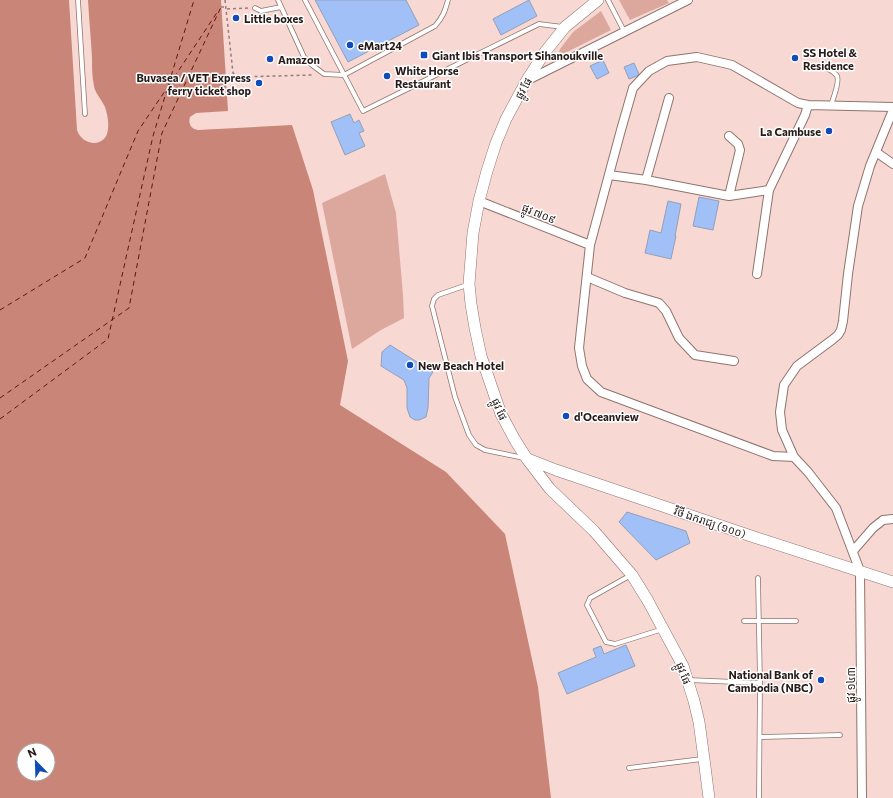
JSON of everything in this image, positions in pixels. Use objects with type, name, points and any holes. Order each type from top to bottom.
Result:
[{"type":"street","name":"ផ្លូវ ផែ","points":[[598,0],[564,27],[545,52],[527,80],[506,119],[496,143],[479,201],[473,233],[469,284],[471,304],[481,356],[501,414],[515,440],[527,459],[550,489],[594,531],[632,575],[648,601],[683,666],[699,722],[709,798]]},
{"type":"street","points":[[527,80],[624,31],[675,3],[688,0]]},
{"type":"street","points":[[794,457],[773,456],[601,392],[587,379],[582,366],[579,348],[590,245],[633,88],[649,71],[668,61],[697,57],[732,65],[798,103],[808,105],[893,108]]},
{"type":"street","points":[[646,180],[668,98]]},
{"type":"street","points":[[757,274],[769,190],[805,115],[808,105]]},
{"type":"street","name":"ផ្លូវ ១៤៣","points":[[862,798],[860,571],[836,508],[808,472],[794,457],[782,430],[780,412],[784,385],[796,366],[832,340],[841,330],[858,206],[870,166],[893,108]]},
{"type":"street","points":[[728,196],[740,150],[738,144],[729,136]]},
{"type":"street","points":[[876,152],[893,164]]},
{"type":"street","points":[[609,175],[646,180],[728,196],[769,190]]},
{"type":"street","name":"ផ្លូវ ៧០៩","points":[[479,201],[590,245]]},
{"type":"street","points":[[587,277],[625,293],[659,303],[666,311],[679,338],[695,355],[734,361]]},
{"type":"street","name":"វិថី ឯករាជ្យ (១០០)","points":[[527,459],[751,536],[893,582]]},
{"type":"street","points":[[550,489],[550,482],[553,477],[564,472]]},
{"type":"street","points":[[853,551],[873,528],[883,520],[893,519]]},
{"type":"lane","points":[[78,0],[85,114]]},
{"type":"lane","points":[[278,0],[304,57],[324,74],[344,75],[435,26],[441,20],[448,0]]},
{"type":"lane","points":[[305,0],[363,111],[539,24],[564,27]]},
{"type":"lane","points":[[608,0],[624,31]]},
{"type":"lane","points":[[255,8],[261,11],[281,7]]},
{"type":"lane","points":[[823,66],[834,72],[838,80],[831,106]]},
{"type":"lane","points":[[469,284],[438,295],[434,299],[432,306],[455,397],[469,436],[476,445],[485,450],[527,459]]},
{"type":"lane","points":[[632,575],[590,598],[587,605],[606,642],[615,644],[663,629]]},
{"type":"lane","points":[[758,578],[760,683],[759,798]]},
{"type":"lane","points":[[744,621],[796,621]]},
{"type":"lane","points":[[688,680],[760,683]]},
{"type":"lane","points":[[760,737],[840,735]]},
{"type":"lane","points":[[629,768],[704,759]]},
{"type":"path","points":[[226,0],[233,73],[240,77],[324,74]]},
{"type":"path","points":[[221,7],[255,8]]},
{"type":"shaded area","points":[[0,0],[69,0],[77,130],[84,140],[95,143],[104,139],[107,134],[108,123],[105,107],[93,83],[88,0],[221,0],[228,111],[196,113],[190,117],[190,124],[194,129],[198,130],[292,125],[313,190],[348,361],[340,405],[446,472],[505,534],[538,687],[551,798],[0,798]]},
{"type":"shaded area","points":[[619,0],[667,0],[669,3],[630,20]]},
{"type":"shaded area","points":[[601,11],[611,30],[563,54],[559,52],[573,32]]},
{"type":"shaded area","points":[[385,174],[396,213],[404,318],[381,330],[352,349],[322,203]]},
{"type":"building","points":[[315,0],[406,0],[419,25],[348,62]]},
{"type":"building","points":[[529,0],[537,16],[501,35],[493,19]]},
{"type":"building","points":[[603,60],[609,73],[597,79],[590,66]]},
{"type":"building","points":[[634,63],[639,74],[629,79],[624,67]]},
{"type":"building","points":[[350,114],[354,123],[359,120],[364,131],[359,133],[365,146],[345,155],[331,122]]},
{"type":"building","points":[[699,197],[719,201],[713,230],[693,226]]},
{"type":"building","points":[[668,201],[681,204],[671,259],[645,253],[650,230],[661,233]]},
{"type":"building","points":[[390,345],[433,372],[429,378],[428,408],[426,417],[415,420],[410,417],[407,408],[407,388],[404,380],[381,366],[382,352]]},
{"type":"building","points":[[627,512],[686,531],[690,543],[656,560],[619,522]]},
{"type":"building","points":[[626,645],[635,666],[567,694],[558,673],[596,657],[593,649],[601,646],[604,654]]},
{"type":"ferry route","points":[[0,419],[108,339],[153,136],[194,0]]},
{"type":"ferry route","points":[[0,398],[129,308],[162,133],[221,7]]},
{"type":"ferry route","points":[[169,85],[218,11]]},
{"type":"ferry route","points":[[0,310],[85,258],[138,131],[167,88]]},
{"type":"place","name":"Little boxes","points":[[236,18]]},
{"type":"place","name":"eMart24","points":[[350,45]]},
{"type":"place","name":"Giant Ibis Transport Sihanoukville","points":[[424,55]]},
{"type":"place","name":"SS Hotel & Residence","points":[[795,58]]},
{"type":"place","name":"Amazon","points":[[270,59]]},
{"type":"place","name":"White Horse Restaurant","points":[[387,76]]},
{"type":"place","name":"Buvasea / VET Express ferry ticket shop","points":[[259,83]]},
{"type":"place","name":"La Cambuse","points":[[829,131]]},
{"type":"place","name":"New Beach Hotel","points":[[410,365]]},
{"type":"place","name":"d'Oceanview","points":[[566,416]]},
{"type":"place","name":"National Bank of Cambodia (NBC)","points":[[821,680]]}]
